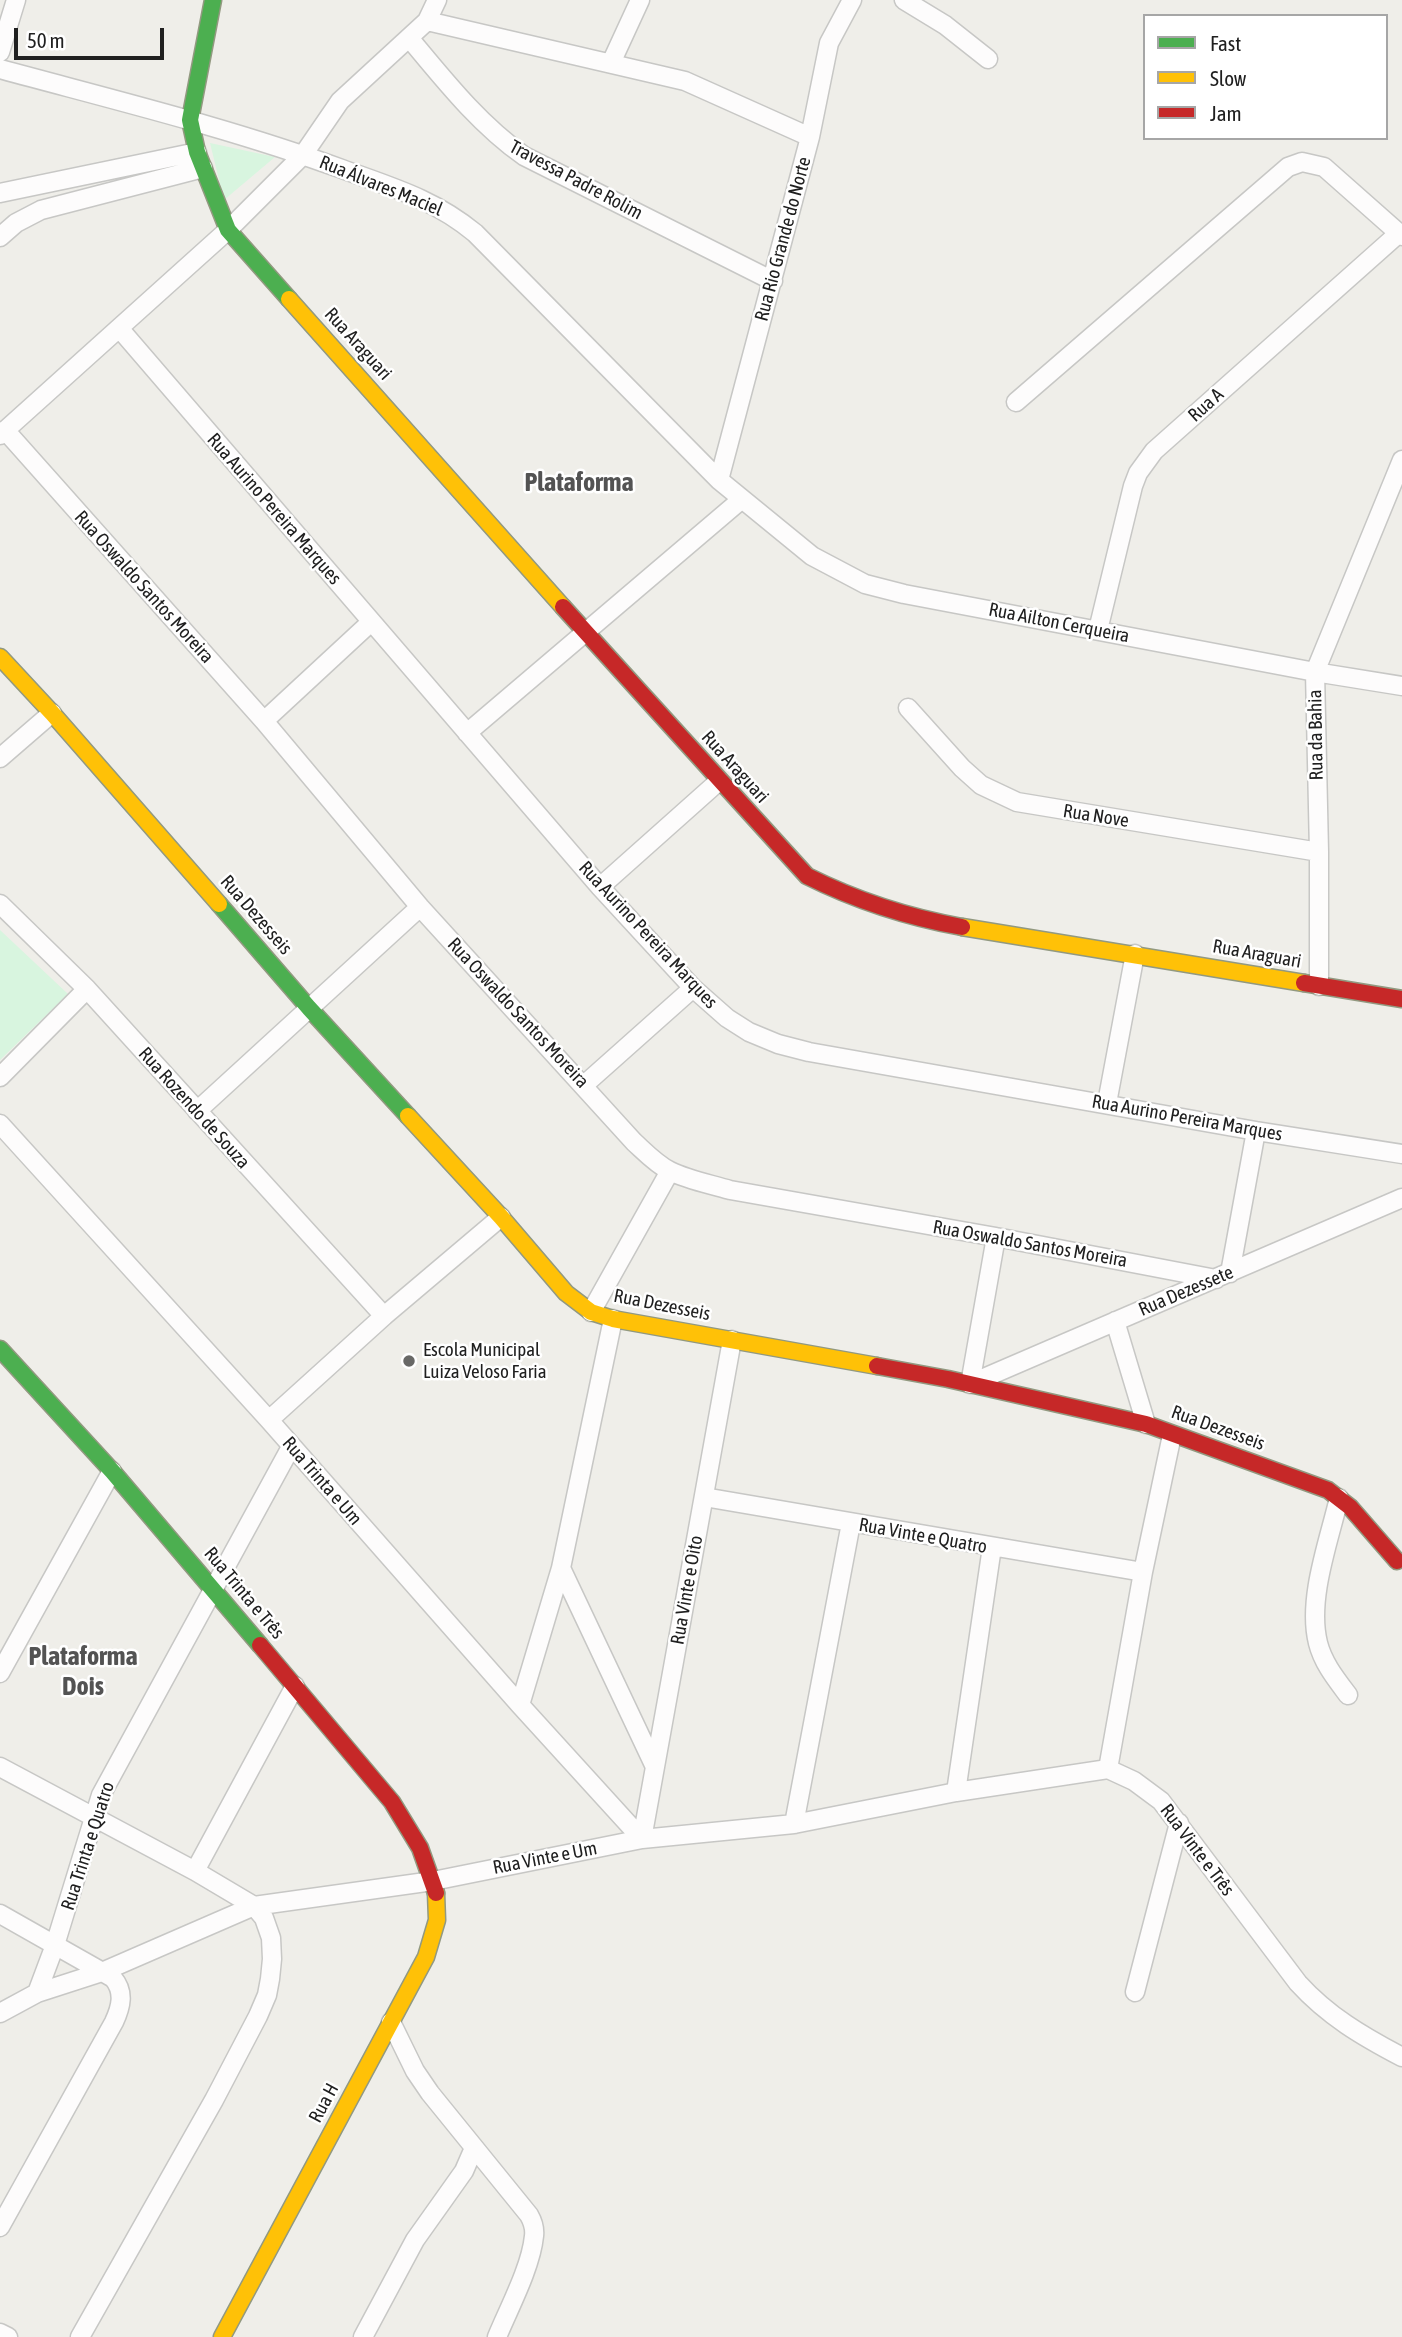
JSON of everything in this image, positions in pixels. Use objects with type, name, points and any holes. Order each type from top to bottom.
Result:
[{"type":"street","points":[[0,52],[16,0]]},
{"type":"street","points":[[190,120],[213,0]]},
{"type":"street","points":[[2,432],[228,230],[303,155],[340,101],[427,21],[437,0]]},
{"type":"street","points":[[611,63],[639,0]]},
{"type":"street","name":"Rua Rio Grande do Norte","points":[[719,480],[810,137],[829,43],[852,0]]},
{"type":"street","points":[[904,0],[945,25],[988,59]]},
{"type":"street","points":[[427,21],[685,81],[810,137]]},
{"type":"street","name":"Travessa Padre Rolim","points":[[410,39],[478,118],[501,140],[524,156],[773,281]]},
{"type":"street","name":"Rua Álvares Maciel","points":[[0,69],[190,120],[303,155],[441,208],[462,223],[719,480],[743,499]]},
{"type":"street","name":"Rua Araguari","points":[[190,120],[200,160],[228,230],[586,633],[807,876],[855,900],[936,921],[1402,999]]},
{"type":"street","points":[[0,193],[200,160]]},
{"type":"street","points":[[0,237],[16,223],[41,210],[200,160]]},
{"type":"street","points":[[1016,402],[1288,167],[1302,162],[1324,167],[1400,235]]},
{"type":"street","name":"Rua A","points":[[1098,630],[1133,486],[1149,457],[1400,235]]},
{"type":"street","name":"Rua Aurino Pereira Marques","points":[[119,328],[600,887],[693,988],[727,1018],[749,1032],[778,1044],[857,1062],[1402,1154]]},
{"type":"street","name":"Rua Oswaldo Santos Moreira","points":[[2,432],[264,721],[420,907],[634,1142],[670,1171],[730,1190],[1223,1276]]},
{"type":"street","name":"Rua da Bahia","points":[[1319,986],[1315,673],[1402,460]]},
{"type":"street","points":[[467,733],[743,499]]},
{"type":"street","name":"Rua Ailton Cerqueira","points":[[743,499],[811,556],[865,584],[904,594],[1315,673],[1402,686]]},
{"type":"street","points":[[264,721],[371,622]]},
{"type":"street","name":"Rua Dezesseis","points":[[0,657],[309,1007],[501,1217],[565,1293],[591,1312],[613,1319],[970,1384],[1146,1424],[1312,1483],[1339,1498],[1397,1561]]},
{"type":"street","name":"Rua Nove","points":[[908,708],[981,785],[1017,802],[1319,852]]},
{"type":"street","points":[[0,758],[52,713]]},
{"type":"street","points":[[600,887],[719,781]]},
{"type":"street","name":"Rua Rozendo de Souza","points":[[0,904],[87,989],[384,1316]]},
{"type":"street","points":[[197,1111],[420,907]]},
{"type":"street","points":[[1107,1103],[1135,954]]},
{"type":"street","points":[[584,1085],[693,988]]},
{"type":"street","points":[[0,1077],[87,989]]},
{"type":"street","name":"Rua Trinta e Um","points":[[0,1124],[269,1420],[520,1706],[642,1839]]},
{"type":"street","points":[[1223,1276],[1256,1131]]},
{"type":"street","points":[[591,1312],[670,1171]]},
{"type":"street","name":"Rua Dezessete","points":[[970,1384],[1402,1198]]},
{"type":"street","points":[[269,1420],[384,1316],[501,1217]]},
{"type":"street","points":[[970,1384],[996,1237]]},
{"type":"street","points":[[520,1706],[561,1568],[613,1319]]},
{"type":"street","points":[[1115,1321],[1146,1424]]},
{"type":"street","name":"Rua Vinte e Oito","points":[[642,1839],[732,1340]]},
{"type":"street","name":"Rua Trinta e Três","points":[[1,1355],[112,1471],[383,1789],[412,1832],[433,1881]]},
{"type":"street","points":[[1108,1769],[1143,1572],[1172,1435]]},
{"type":"street","name":"Rua Trinta e Quatro","points":[[37,1993],[55,1945],[93,1816],[109,1778],[291,1447]]},
{"type":"street","points":[[0,1673],[112,1471]]},
{"type":"street","name":"Rua Vinte e Quatro","points":[[704,1497],[1143,1572]]},
{"type":"street","points":[[1339,1498],[1320,1579],[1316,1626],[1318,1644],[1326,1663],[1348,1695]]},
{"type":"street","points":[[794,1824],[851,1523]]},
{"type":"street","points":[[956,1792],[992,1547]]},
{"type":"street","points":[[561,1568],[655,1768]]},
{"type":"street","points":[[195,1871],[295,1686]]},
{"type":"street","points":[[0,1767],[195,1871],[254,1906],[264,1918],[271,1938],[272,1959],[267,1995],[258,2016],[214,2100],[80,2337]]},
{"type":"street","name":"Rua Vinte e Um","points":[[0,2013],[37,1993],[102,1972],[254,1906],[433,1881],[642,1839],[794,1824],[956,1792],[1108,1769]]},
{"type":"street","name":"Rua Vinte e Três","points":[[1108,1769],[1150,1792],[1179,1823],[1248,1918],[1317,2005],[1402,2057]]},
{"type":"street","points":[[1135,1992],[1179,1823]]},
{"type":"street","name":"Rua H","points":[[222,2337],[426,1957],[438,1915],[433,1881]]},
{"type":"street","points":[[0,1914],[113,1978],[121,1993],[119,2012],[0,2227]]},
{"type":"street","points":[[391,2022],[415,2071],[534,2224],[531,2252],[497,2337]]},
{"type":"street","points":[[363,2337],[415,2240],[464,2171],[474,2148]]},
{"type":"street","points":[[0,2333],[8,2337]]},
{"type":"green space","points":[[210,143],[275,157],[224,200]]},
{"type":"green space","points":[[0,930],[68,994],[0,1060]]},
{"type":"traffic: fast","points":[[213,0],[190,120],[197,152],[228,230],[289,299]]},
{"type":"traffic: fast","points":[[219,904],[408,1116]]},
{"type":"traffic: fast","points":[[0,1349],[112,1471],[260,1645]]},
{"type":"traffic: slow","points":[[289,299],[563,607]]},
{"type":"traffic: slow","points":[[0,657],[219,904]]},
{"type":"traffic: slow","points":[[962,927],[1304,983]]},
{"type":"traffic: slow","points":[[408,1116],[501,1217],[566,1293],[591,1312],[613,1319],[877,1366]]},
{"type":"traffic: slow","points":[[222,2337],[426,1957],[437,1920],[436,1893]]},
{"type":"traffic: jam","points":[[563,607],[807,876],[883,907],[962,927]]},
{"type":"traffic: jam","points":[[1304,983],[1402,999]]},
{"type":"traffic: jam","points":[[877,1366],[948,1379],[1146,1424],[1328,1490],[1350,1507],[1397,1561]]},
{"type":"traffic: jam","points":[[260,1645],[392,1802],[420,1848],[436,1893]]},
{"type":"place","name":"Escola Municipal Luiza Veloso Faria","points":[[409,1361]]},
{"type":"district","name":"Plataforma","points":[[579,483]]},
{"type":"district","name":"Plataforma Dois","points":[[83,1672]]}]
